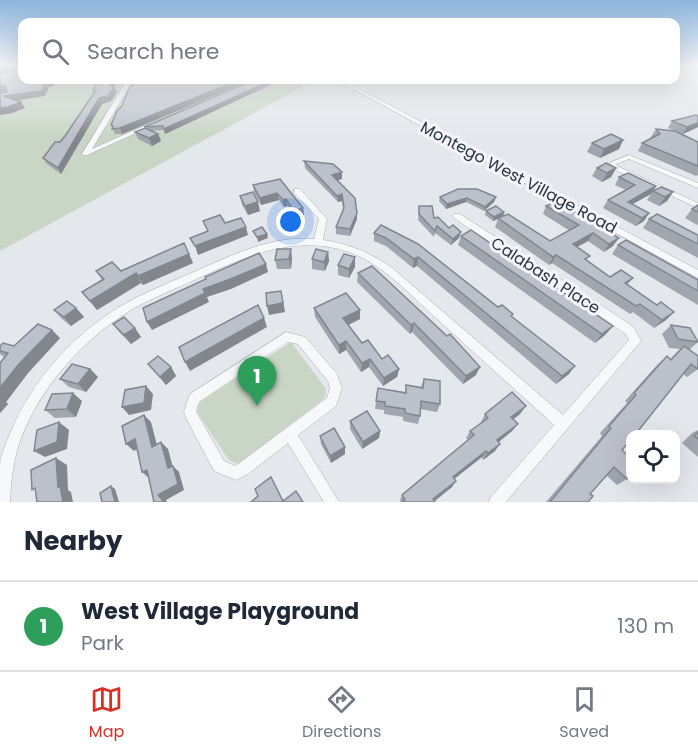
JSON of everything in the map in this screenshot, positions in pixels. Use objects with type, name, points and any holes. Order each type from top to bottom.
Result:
[{"type":"street","points":[[125,88],[85,154],[158,122]]},
{"type":"street","name":"Montego West Village Road","points":[[356,88],[698,274]]},
{"type":"street","points":[[696,202],[613,167],[613,163],[629,157],[698,186]]},
{"type":"street","points":[[297,191],[323,219],[318,241]]},
{"type":"street","name":"Calabash Place","points":[[457,216],[621,324],[633,336],[633,345],[562,423]]},
{"type":"street","points":[[3,502],[3,471],[13,436],[39,390],[64,357],[96,330],[126,308],[247,251],[281,243],[318,241],[353,250],[372,259],[390,272],[562,423],[496,502]]},
{"type":"street","points":[[286,337],[297,338],[333,378],[336,388],[332,402],[290,434],[243,469],[236,473],[230,472],[219,466],[192,418],[192,404],[199,392],[286,337]]},
{"type":"street","points":[[290,434],[332,502]]},
{"type":"green space","points":[[0,88],[299,88],[0,251]]},
{"type":"green space","points":[[291,342],[326,389],[325,398],[238,464],[229,460],[197,412],[200,401]]},
{"type":"building","points":[[6,88],[43,88],[42,91],[3,96],[21,102],[0,108],[0,93],[7,92]]},
{"type":"building","points":[[113,88],[108,96],[99,98],[58,168],[43,158],[55,142],[60,142],[65,136],[96,90],[93,90]]},
{"type":"building","points":[[129,88],[218,88],[120,128],[112,129],[111,125],[117,111],[122,106]]},
{"type":"building","points":[[234,88],[253,88],[164,129],[163,126],[144,127]]},
{"type":"building","points":[[696,115],[698,123],[687,127],[672,121]]},
{"type":"building","points":[[145,128],[158,134],[149,138],[135,132]]},
{"type":"building","points":[[656,129],[675,131],[698,142],[698,166],[642,143],[660,134]]},
{"type":"building","points":[[611,134],[623,140],[604,149],[592,143]]},
{"type":"building","points":[[304,161],[333,164],[342,172],[332,175],[355,198],[357,213],[350,229],[336,227],[344,208],[342,194],[337,196]]},
{"type":"building","points":[[606,163],[616,168],[607,173],[597,168]]},
{"type":"building","points":[[628,173],[656,186],[628,202],[649,213],[642,218],[608,200],[635,185],[619,177]]},
{"type":"building","points":[[280,179],[303,208],[294,211],[286,199],[283,200],[277,193],[260,198],[253,185]]},
{"type":"building","points":[[661,187],[673,192],[665,197],[653,191]]},
{"type":"building","points":[[458,189],[477,189],[496,197],[485,207],[467,198],[447,204],[440,197]]},
{"type":"building","points":[[253,192],[258,202],[245,206],[240,196]]},
{"type":"building","points":[[556,201],[619,238],[609,244],[593,233],[573,244],[590,256],[585,259],[610,277],[621,270],[633,278],[625,283],[657,305],[661,302],[674,312],[662,320],[640,304],[636,306],[556,255],[553,257],[498,218],[508,214],[550,241],[579,225],[546,206]]},
{"type":"building","points":[[419,206],[432,206],[434,218],[438,217],[449,228],[453,225],[461,232],[453,239],[437,226],[435,231],[419,214]]},
{"type":"building","points":[[496,206],[504,212],[494,217],[486,211]]},
{"type":"building","points":[[657,214],[698,235],[698,244],[649,219]]},
{"type":"building","points":[[220,215],[225,223],[241,218],[246,227],[195,246],[190,238],[208,231],[203,221]]},
{"type":"building","points":[[381,225],[418,244],[498,307],[502,305],[513,314],[511,316],[575,366],[562,376],[418,257],[414,259],[386,238],[374,233]]},
{"type":"building","points":[[262,227],[267,234],[257,237],[253,231]]},
{"type":"building","points":[[471,230],[613,326],[602,334],[461,236]]},
{"type":"building","points":[[626,240],[698,280],[698,291],[618,245]]},
{"type":"building","points":[[184,243],[189,254],[138,276],[136,273],[90,301],[82,292],[104,279],[96,271],[112,262],[121,271]]},
{"type":"building","points":[[277,249],[291,249],[289,259],[275,260]]},
{"type":"building","points":[[316,249],[328,252],[324,262],[312,259]]},
{"type":"building","points":[[259,253],[266,264],[203,289],[205,293],[147,322],[143,308]]},
{"type":"building","points":[[344,254],[355,257],[349,269],[338,265]]},
{"type":"building","points":[[372,266],[447,336],[450,334],[480,367],[466,376],[414,323],[411,325],[358,273]]},
{"type":"building","points":[[281,291],[283,303],[267,306],[266,293]]},
{"type":"building","points":[[346,293],[360,310],[343,318],[362,343],[368,340],[382,359],[388,355],[399,369],[384,378],[370,359],[362,363],[346,341],[339,345],[314,308]]},
{"type":"building","points":[[67,301],[76,308],[64,317],[54,310]]},
{"type":"building","points":[[258,305],[264,318],[185,362],[179,347]]},
{"type":"building","points":[[124,317],[135,328],[124,335],[113,324]]},
{"type":"building","points":[[38,324],[52,330],[18,365],[0,388],[0,363],[8,353],[0,351],[0,346],[3,343],[14,346]]},
{"type":"building","points":[[671,325],[690,328],[698,342],[678,339]]},
{"type":"building","points":[[684,346],[698,356],[698,369],[691,364],[639,430],[626,430],[626,445],[622,450],[626,454],[626,478],[614,467],[590,494],[593,496],[588,502],[550,502],[611,428],[609,426],[636,395],[634,393],[667,356],[671,360]]},
{"type":"building","points":[[158,356],[171,367],[160,377],[148,364]]},
{"type":"building","points":[[72,364],[90,369],[78,384],[60,379]]},
{"type":"building","points":[[424,379],[440,381],[440,404],[421,401],[420,416],[405,413],[405,409],[385,406],[385,402],[376,401],[378,388],[406,393],[406,385],[423,388]]},
{"type":"building","points":[[146,386],[144,403],[122,407],[125,390]]},
{"type":"building","points":[[512,392],[526,406],[511,417],[518,424],[497,440],[500,444],[488,453],[486,451],[453,477],[456,481],[433,499],[435,502],[402,502],[405,500],[402,495],[474,435],[470,431],[488,418],[485,414]]},
{"type":"building","points":[[73,393],[67,409],[45,410],[52,394]]},
{"type":"building","points":[[367,411],[380,431],[363,442],[350,421]]},
{"type":"building","points":[[144,415],[152,447],[161,442],[168,468],[173,466],[178,484],[158,495],[164,502],[154,502],[147,470],[142,472],[135,439],[126,444],[122,426]]},
{"type":"building","points":[[59,422],[57,442],[34,451],[37,430]]},
{"type":"building","points":[[334,428],[345,447],[330,456],[320,436]]},
{"type":"building","points":[[56,458],[58,487],[60,486],[63,502],[37,502],[35,488],[32,490],[31,470]]},
{"type":"building","points":[[271,477],[283,501],[296,491],[303,502],[251,502],[258,496],[255,489]]},
{"type":"building","points":[[111,486],[115,502],[102,502],[100,493]]},
{"type":"place","name":"West Village Playground","points":[[257,406]]}]
